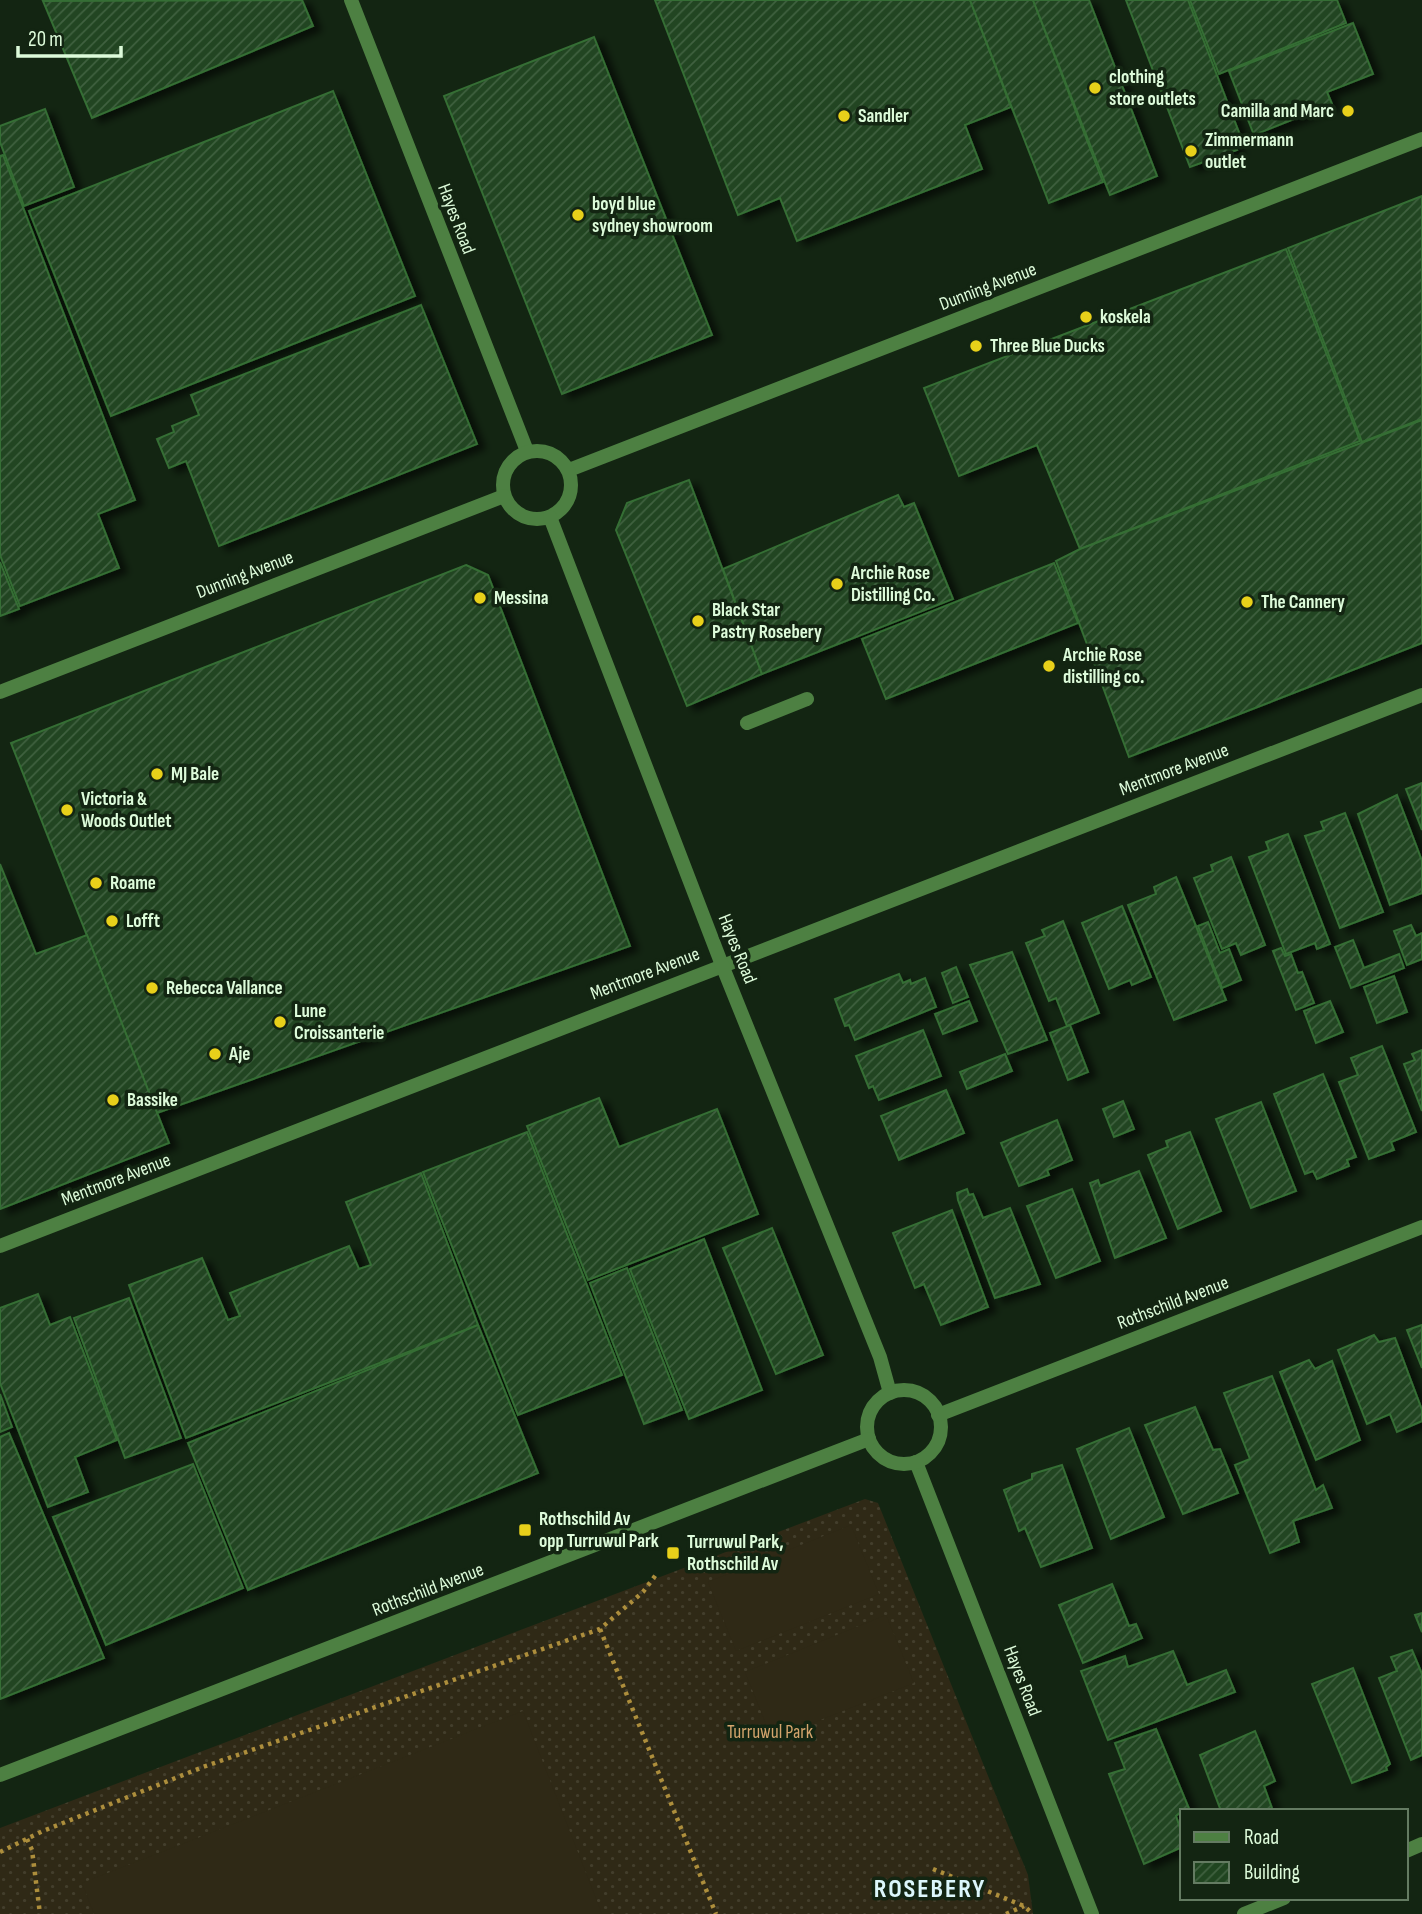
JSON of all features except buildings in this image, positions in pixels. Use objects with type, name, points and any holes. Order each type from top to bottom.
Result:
[{"type":"street","name":"Hayes Road","points":[[351,0],[527,452]]},
{"type":"street","name":"Dunning Avenue","points":[[569,470],[1422,139]]},
{"type":"street","points":[[527,452],[551,453],[569,470],[572,481],[567,503],[550,517],[528,518],[510,506],[504,496],[502,482],[506,469],[514,458],[527,452]]},
{"type":"street","name":"Dunning Avenue","points":[[0,692],[504,496]]},
{"type":"street","name":"Hayes Road","points":[[550,517],[722,965],[880,1357],[890,1393]]},
{"type":"street","name":"Mentmore Avenue","points":[[0,1246],[1422,695]]},
{"type":"street","points":[[747,723],[807,699]]},
{"type":"street","name":"Rothschild Avenue","points":[[938,1415],[1422,1227]]},
{"type":"street","points":[[913,1392],[924,1396],[938,1415],[939,1438],[934,1448],[916,1462],[902,1464],[888,1460],[876,1452],[869,1439],[867,1425],[870,1412],[878,1401],[890,1393],[913,1392]]},
{"type":"street","name":"Rothschild Avenue","points":[[0,1775],[869,1439]]},
{"type":"street","name":"Hayes Road","points":[[916,1462],[1092,1914]]},
{"type":"street","points":[[1244,1914],[1279,1900]]},
{"type":"path","points":[[0,1852],[203,1767],[600,1629],[643,1592],[658,1572]]},
{"type":"path","points":[[600,1629],[716,1914]]},
{"type":"path","points":[[27,1839],[33,1850],[40,1914]]},
{"type":"path","points":[[933,1869],[1024,1906],[1032,1914]]},
{"type":"path","points":[[1006,1914],[1024,1906]]},
{"type":"green space","name":"Turruwul Park","points":[[865,1499],[878,1503],[1028,1875],[1033,1914],[0,1914],[0,1828]]},
{"type":"green space","points":[[851,1525],[879,1594],[736,1651],[708,1582]]},
{"type":"green space","points":[[886,1615],[914,1683],[772,1739],[745,1672]]},
{"type":"green space","points":[[523,1711],[602,1914],[94,1914],[82,1883]]},
{"type":"place","name":"clothing store outlets","points":[[1095,88]]},
{"type":"place","name":"Camilla and Marc","points":[[1348,111]]},
{"type":"place","name":"Sandler","points":[[844,116]]},
{"type":"place","name":"Zimmermann outlet","points":[[1191,151]]},
{"type":"place","name":"boyd blue sydney showroom","points":[[578,215]]},
{"type":"place","name":"koskela","points":[[1086,317]]},
{"type":"place","name":"Three Blue Ducks","points":[[976,346]]},
{"type":"place","name":"Archie Rose Distilling Co.","points":[[837,584]]},
{"type":"place","name":"Messina","points":[[480,598]]},
{"type":"place","name":"The Cannery","points":[[1247,602]]},
{"type":"place","name":"Black Star Pastry Rosebery","points":[[698,621]]},
{"type":"place","name":"Archie Rose distilling co.","points":[[1049,666]]},
{"type":"place","name":"MJ Bale","points":[[157,774]]},
{"type":"place","name":"Victoria & Woods Outlet","points":[[67,810]]},
{"type":"place","name":"Roame","points":[[96,883]]},
{"type":"place","name":"Lofft","points":[[112,921]]},
{"type":"place","name":"Rebecca Vallance","points":[[152,988]]},
{"type":"place","name":"Lune Croissanterie","points":[[280,1022]]},
{"type":"place","name":"Aje","points":[[215,1054]]},
{"type":"place","name":"Bassike","points":[[113,1100]]},
{"type":"place","name":"Rothschild Av opp Turruwul Park","points":[[525,1530]]},
{"type":"place","name":"Turruwul Park, Rothschild Av","points":[[673,1553]]},
{"type":"district","name":"ROSEBERY","points":[[930,1889]]}]
